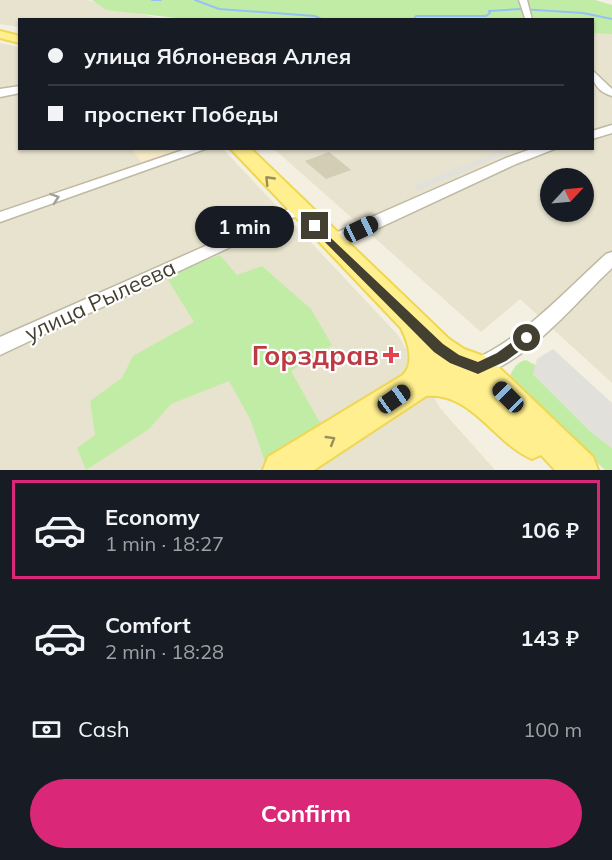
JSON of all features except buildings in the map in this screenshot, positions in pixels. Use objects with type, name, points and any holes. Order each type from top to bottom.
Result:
[{"type":"main road","points":[[0,34],[18,39]]},
{"type":"main road","points":[[240,150],[439,348],[454,359],[478,368],[580,470]]},
{"type":"main road","points":[[281,470],[364,420],[418,382],[423,371],[423,348],[420,337],[410,320]]},
{"type":"main road","points":[[418,382],[444,381],[490,405],[526,435],[560,470]]},
{"type":"street","points":[[523,2],[528,18]]},
{"type":"street","points":[[594,75],[608,91]]},
{"type":"street","points":[[0,93],[18,89]]},
{"type":"street","points":[[594,134],[612,129]]},
{"type":"street","points":[[0,217],[196,150]]},
{"type":"street","points":[[332,242],[511,161],[544,150]]},
{"type":"street","name":"улица Рылеева","points":[[0,346],[298,210]]},
{"type":"street","points":[[478,368],[501,357],[527,338],[612,258]]},
{"type":"shaded area","points":[[0,0],[87,0],[157,18],[18,18],[18,27],[0,24]]},
{"type":"shaded area","points":[[594,33],[612,33],[612,383],[520,299],[481,332],[275,150],[594,150]]},
{"type":"shaded area","points":[[0,43],[18,47],[18,150],[224,150],[398,335],[440,408],[495,470],[0,470]]},
{"type":"shaded area","points":[[133,150],[180,150],[141,162]]},
{"type":"shaded area","points":[[502,150],[509,152],[418,191],[413,186]]},
{"type":"shaded area","points":[[553,349],[612,403],[612,448],[590,431],[533,374],[537,359]]},
{"type":"green space","points":[[92,0],[595,0],[612,5],[612,34],[594,33],[594,18],[177,18],[106,10]]},
{"type":"green space","points":[[220,255],[237,275],[262,266],[311,309],[332,345],[291,371],[324,430],[267,467],[250,419],[229,381],[171,404],[149,429],[86,470],[77,448],[95,435],[90,401],[122,378],[133,356],[194,322],[165,275]]},
{"type":"green space","points":[[526,360],[537,366],[533,374],[590,431],[612,448],[612,470],[605,470],[509,378],[517,364]]},
{"type":"waterway","points":[[152,0],[161,0]]},
{"type":"waterway","points":[[195,0],[219,9],[319,18]]},
{"type":"waterway","points":[[414,18],[416,16],[486,16],[490,13],[489,11],[520,9],[583,13],[612,19]]},
{"type":"place","name":"Горздрав","points":[[391,355]]},
{"type":"route","points":[[315,226],[439,348],[454,359],[478,368],[501,357],[527,338]]}]
